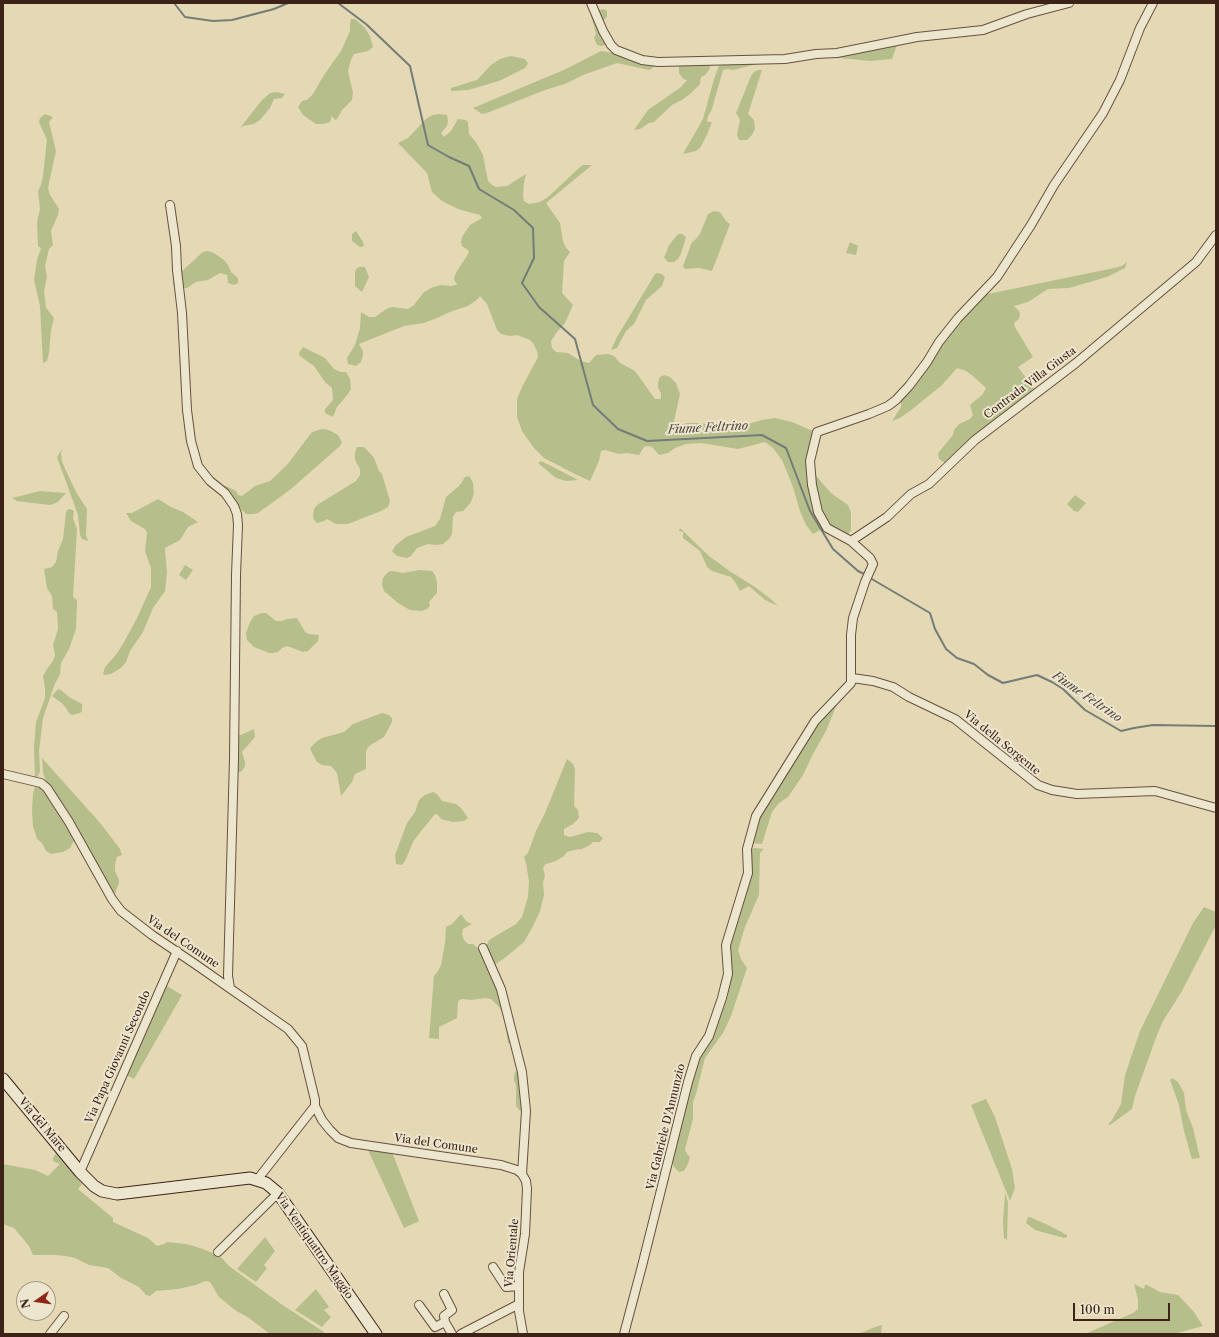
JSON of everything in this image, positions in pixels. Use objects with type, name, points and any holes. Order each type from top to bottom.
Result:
[{"type":"street","points":[[591,3],[606,36],[616,50],[642,60],[658,62],[785,59],[816,54],[837,53],[917,37],[983,30],[1027,14],[1069,3]]},
{"type":"street","points":[[852,678],[851,635],[853,618],[865,582],[873,564],[870,558],[851,541],[828,528],[818,512],[812,485],[810,461],[817,432],[888,406],[896,400],[910,386],[928,362],[939,342],[958,318],[997,277],[1027,231],[1054,185],[1103,113],[1120,80],[1140,28],[1153,3]]},
{"type":"street","points":[[170,205],[176,246],[187,410],[191,441],[198,466],[210,481],[225,493],[234,506],[237,514],[238,525],[228,976],[230,988]]},
{"type":"street","name":"Contrada Villa Giusta","points":[[851,541],[887,517],[911,494],[929,484],[975,440],[1076,363],[1196,262],[1216,234]]},
{"type":"street","name":"Via della Sorgente","points":[[852,678],[873,681],[893,687],[909,697],[955,719],[1022,774],[1038,785],[1052,790],[1077,794],[1155,791],[1216,808]]},
{"type":"street","name":"Via Gabriele D'Annunzio","points":[[624,1334],[688,1082],[696,1056],[710,1036],[724,992],[728,974],[726,945],[748,873],[747,849],[756,816],[815,721],[852,683],[852,678]]},
{"type":"street","name":"Via del Comune","points":[[3,774],[41,783],[47,788],[57,802],[121,911],[152,935],[288,1029],[302,1046],[315,1100],[315,1106],[322,1120],[338,1138],[352,1143],[501,1165],[517,1170],[522,1174]]},
{"type":"street","name":"Via Orientale","points":[[484,948],[501,989],[522,1072],[526,1111],[522,1174],[526,1181],[527,1212],[519,1272],[519,1311],[523,1334]]},
{"type":"street","name":"Via Papa Giovanni Secondo","points":[[80,1172],[177,951]]},
{"type":"street","name":"Via del Mare","points":[[3,1079],[80,1172]]},
{"type":"street","points":[[257,1180],[315,1106]]},
{"type":"street","name":"Via Ventiquattro Maggio","points":[[80,1172],[94,1186],[109,1193],[191,1186],[250,1178],[266,1183],[278,1193],[376,1334]]},
{"type":"street","points":[[218,1252],[278,1193]]},
{"type":"street","points":[[493,1267],[506,1287],[519,1286]]},
{"type":"street","points":[[444,1294],[452,1310],[444,1316],[452,1334]]},
{"type":"street","points":[[461,1334],[519,1304]]},
{"type":"street","points":[[419,1305],[435,1327],[446,1322]]},
{"type":"street","points":[[50,1334],[64,1316]]},
{"type":"green space","points":[[585,3],[597,3],[596,14],[598,10],[604,9],[607,11],[607,17],[600,23],[607,42],[605,45],[597,45],[594,38],[596,34],[594,26],[588,7]]},
{"type":"green space","points":[[351,19],[355,19],[365,28],[370,36],[373,47],[368,51],[354,54],[351,60],[348,71],[353,93],[352,100],[342,110],[337,119],[335,120],[332,116],[330,122],[316,124],[303,115],[298,107],[302,101],[307,100],[313,94],[341,51],[350,31]]},
{"type":"green space","points":[[897,45],[892,59],[870,61],[831,57]]},
{"type":"green space","points":[[601,51],[659,64],[649,70],[617,63],[487,113],[482,114],[473,108],[566,69]]},
{"type":"green space","points":[[511,56],[525,59],[528,63],[525,68],[499,81],[468,90],[451,91],[451,88],[477,80],[491,65],[500,59]]},
{"type":"green space","points":[[679,63],[711,63],[709,70],[701,77],[700,84],[690,94],[672,105],[654,122],[649,123],[640,129],[634,130],[648,110],[681,87],[687,80],[683,79],[679,73]]},
{"type":"green space","points":[[720,63],[773,63],[757,64],[733,70],[723,70],[712,109],[708,116],[707,121],[712,122],[707,135],[700,148],[696,151],[683,154],[703,119]]},
{"type":"green space","points":[[758,70],[762,70],[748,114],[754,120],[755,129],[747,140],[739,140],[737,135],[740,120],[736,113],[751,76]]},
{"type":"green space","points":[[277,92],[285,94],[282,98],[274,99],[270,108],[260,120],[254,124],[240,128],[262,100],[270,93]]},
{"type":"green space","points":[[45,114],[53,117],[49,122],[56,151],[48,188],[50,195],[59,209],[51,231],[53,245],[49,249],[45,266],[47,277],[44,291],[46,308],[54,318],[51,330],[49,353],[47,361],[43,363],[40,306],[34,280],[37,260],[41,248],[38,246],[37,222],[40,209],[38,191],[43,176],[47,140],[39,122],[40,118]]},
{"type":"green space","points":[[439,114],[447,115],[447,126],[441,133],[444,137],[451,131],[458,119],[466,120],[468,122],[469,134],[476,142],[483,155],[488,181],[492,185],[496,187],[507,186],[526,174],[523,196],[524,201],[529,204],[540,202],[548,197],[583,165],[592,165],[546,203],[560,223],[563,241],[566,248],[570,252],[564,261],[562,293],[573,305],[565,323],[551,341],[552,348],[556,352],[568,353],[581,361],[589,363],[596,355],[608,354],[614,356],[620,363],[635,371],[655,399],[661,399],[661,393],[658,388],[660,377],[664,375],[670,377],[676,383],[680,394],[674,421],[674,425],[676,427],[687,423],[698,423],[738,427],[775,418],[792,422],[813,431],[815,433],[811,467],[817,477],[831,493],[848,505],[851,512],[851,530],[848,535],[831,535],[820,530],[813,534],[806,525],[800,511],[793,487],[782,460],[773,448],[765,442],[738,449],[701,443],[686,444],[675,448],[668,453],[659,455],[652,447],[648,446],[644,447],[639,455],[627,453],[619,454],[605,450],[601,451],[599,461],[590,481],[544,458],[534,448],[522,431],[517,417],[517,399],[538,357],[537,351],[530,340],[517,335],[510,336],[501,334],[497,330],[487,304],[480,296],[468,306],[424,323],[404,326],[359,344],[363,351],[361,362],[356,366],[348,364],[347,358],[355,345],[360,328],[361,312],[369,317],[375,317],[388,308],[393,307],[408,309],[414,305],[424,292],[433,287],[441,285],[452,286],[458,284],[455,282],[454,278],[469,251],[462,246],[462,237],[470,225],[482,218],[480,215],[458,209],[442,201],[432,192],[427,173],[398,143],[408,138],[427,118]]},
{"type":"green space","points":[[714,211],[720,212],[730,224],[712,271],[699,268],[685,269],[683,266],[692,242],[700,234],[708,214]]},
{"type":"green space","points":[[356,231],[363,242],[364,245],[362,247],[352,241],[352,234]]},
{"type":"green space","points":[[678,234],[682,234],[686,237],[681,254],[674,262],[668,262],[664,257],[669,245]]},
{"type":"green space","points":[[850,242],[858,246],[856,255],[846,253]]},
{"type":"green space","points":[[208,251],[224,260],[231,272],[238,278],[238,283],[234,285],[228,283],[227,275],[220,273],[208,280],[196,282],[187,288],[175,288],[173,283],[178,272],[182,271],[203,252]]},
{"type":"green space","points":[[1127,262],[1125,268],[1107,277],[1069,288],[1048,289],[1028,302],[1014,306],[1020,314],[1019,319],[1014,323],[1015,327],[1033,357],[1018,367],[1036,391],[948,465],[939,459],[938,453],[953,435],[954,430],[959,424],[970,419],[973,415],[970,405],[982,395],[986,388],[973,376],[966,371],[957,368],[942,385],[910,411],[900,418],[892,421],[901,407],[900,401],[939,347],[983,295],[1114,268],[1122,266]]},
{"type":"green space","points":[[359,267],[365,267],[369,277],[362,292],[355,286],[355,272]]},
{"type":"green space","points":[[657,273],[662,274],[665,277],[662,286],[646,300],[634,324],[626,331],[617,348],[611,350],[617,337]]},
{"type":"green space","points":[[303,347],[325,358],[334,369],[341,372],[346,372],[350,379],[351,389],[337,407],[333,417],[325,413],[325,409],[333,400],[332,388],[325,382],[314,366],[300,356],[299,353]]},
{"type":"green space","points":[[322,429],[329,430],[338,435],[342,442],[340,446],[291,489],[258,513],[246,514],[239,507],[227,501],[218,491],[222,486],[226,486],[236,491],[238,495],[242,496],[255,486],[270,481],[287,465],[312,432]]},
{"type":"green space","points":[[357,447],[364,447],[374,458],[379,471],[382,474],[390,501],[388,507],[348,524],[336,524],[327,519],[317,523],[313,516],[314,509],[317,505],[356,481],[360,475],[360,469],[355,460],[355,452]]},
{"type":"green space","points":[[63,448],[61,453],[62,462],[76,492],[87,509],[86,535],[88,541],[82,539],[80,535],[78,515],[57,457]]},
{"type":"green space","points":[[541,461],[578,480],[566,481],[556,478],[538,463]]},
{"type":"green space","points":[[469,476],[473,483],[474,494],[467,507],[463,511],[456,512],[453,517],[452,534],[449,539],[443,544],[428,544],[417,548],[411,556],[407,558],[397,556],[392,551],[396,545],[406,537],[435,526],[440,519],[446,497],[460,485],[465,477]]},
{"type":"green space","points":[[40,491],[66,493],[58,502],[50,505],[17,501],[12,498]]},
{"type":"green space","points":[[1075,495],[1086,503],[1078,512],[1074,511],[1067,504]]},
{"type":"green space","points":[[158,499],[198,522],[188,527],[180,540],[165,548],[167,573],[165,591],[153,608],[143,632],[130,651],[126,662],[121,668],[111,674],[105,675],[103,674],[105,667],[123,644],[151,587],[151,568],[145,551],[147,533],[145,529],[131,521],[126,513],[132,513]]},
{"type":"green space","points":[[70,509],[74,511],[73,518],[77,529],[73,597],[77,600],[76,629],[69,649],[61,663],[60,674],[54,686],[43,718],[39,751],[40,772],[35,780],[34,749],[36,722],[45,698],[43,676],[53,661],[55,655],[53,645],[58,629],[57,612],[53,609],[52,596],[47,588],[44,569],[52,567],[56,562],[58,551],[63,539],[66,513],[67,510]]},
{"type":"green space","points":[[680,528],[709,556],[755,587],[778,606],[765,600],[749,586],[740,591],[731,577],[712,571],[707,567],[700,551],[683,538],[683,532],[679,531]]},
{"type":"green space","points":[[185,565],[193,570],[186,580],[179,575]]},
{"type":"green space","points":[[419,570],[432,571],[437,582],[437,593],[429,602],[430,606],[422,611],[410,610],[398,603],[384,591],[382,584],[383,578],[388,572],[392,571],[403,573]]},
{"type":"green space","points":[[266,613],[276,621],[297,618],[305,632],[319,635],[318,641],[308,651],[303,652],[287,646],[278,652],[269,653],[254,647],[247,640],[246,633],[254,616]]},
{"type":"green space","points":[[58,689],[82,704],[82,711],[80,713],[72,715],[63,704],[52,696]]},
{"type":"green space","points":[[846,691],[837,704],[826,731],[803,775],[788,797],[779,803],[772,812],[762,844],[750,843],[754,825],[814,725]]},
{"type":"green space","points":[[382,713],[389,715],[392,718],[392,722],[384,737],[369,746],[366,751],[366,769],[355,774],[352,782],[341,796],[337,773],[331,766],[322,765],[317,762],[310,748],[322,738],[344,732],[353,724]]},
{"type":"green space","points":[[254,729],[255,737],[242,752],[245,766],[242,771],[235,774],[236,735],[241,735]]},
{"type":"green space","points":[[42,758],[101,824],[120,849],[122,855],[117,857],[115,865],[115,871],[119,883],[113,899],[48,786],[43,773]]},
{"type":"green space","points":[[567,759],[573,764],[575,769],[574,806],[578,810],[579,818],[573,824],[564,829],[564,835],[570,837],[588,832],[597,833],[603,838],[600,842],[593,842],[582,849],[567,852],[556,861],[546,864],[543,868],[545,876],[543,882],[544,895],[540,911],[533,926],[524,942],[493,966],[487,951],[487,945],[489,940],[516,924],[522,917],[528,897],[529,881],[524,857],[528,853]]},
{"type":"green space","points":[[36,784],[45,790],[75,839],[70,848],[63,852],[51,854],[46,851],[42,843],[37,839],[33,826],[32,811],[33,793]]},
{"type":"green space","points":[[433,792],[437,794],[442,801],[456,804],[468,818],[464,821],[453,822],[441,819],[435,814],[414,840],[402,865],[396,864],[395,855],[407,823],[415,812],[419,800],[425,795]]},
{"type":"green space","points":[[755,848],[764,849],[760,853],[759,895],[745,927],[738,950],[741,959],[747,968],[731,1016],[723,1033],[705,1058],[693,1102],[693,1119],[685,1149],[690,1157],[684,1171],[679,1172],[674,1167],[672,1161],[697,1059],[719,1019],[728,996],[730,970],[728,951],[750,852]]},
{"type":"green space","points":[[1204,907],[1216,912],[1216,925],[1182,991],[1163,1021],[1135,1096],[1132,1109],[1110,1125],[1108,1124],[1121,1104],[1125,1075],[1140,1031],[1193,923]]},
{"type":"green space","points":[[461,914],[467,922],[472,924],[463,929],[462,934],[464,940],[468,944],[473,944],[478,948],[489,969],[497,988],[512,1043],[508,1043],[504,1016],[499,1007],[491,999],[485,998],[471,1000],[462,999],[458,1001],[457,1018],[439,1027],[439,1039],[429,1038],[434,976],[441,965],[446,927],[452,924]]},
{"type":"green space","points":[[165,985],[182,995],[134,1079],[126,1075]]},
{"type":"green space","points":[[520,1069],[524,1111],[520,1111],[516,1106],[516,1085],[514,1076],[515,1072]]},
{"type":"green space","points":[[1172,1078],[1178,1082],[1184,1093],[1186,1110],[1193,1128],[1200,1158],[1192,1159],[1184,1131],[1179,1105],[1170,1080]]},
{"type":"green space","points":[[986,1099],[995,1117],[1012,1169],[1015,1188],[1010,1201],[971,1105]]},
{"type":"green space","points":[[368,1150],[392,1152],[419,1221],[404,1228]]},
{"type":"green space","points":[[56,1153],[64,1157],[63,1161],[82,1184],[78,1189],[113,1218],[113,1222],[148,1238],[157,1246],[167,1242],[186,1244],[220,1256],[229,1266],[281,1304],[324,1332],[322,1334],[270,1334],[219,1297],[210,1282],[205,1281],[196,1285],[178,1289],[156,1291],[150,1296],[146,1295],[139,1287],[121,1278],[108,1268],[89,1265],[75,1258],[66,1256],[33,1255],[29,1246],[14,1228],[3,1224],[3,1164],[35,1170],[48,1176],[60,1164],[53,1161]]},
{"type":"green space","points":[[1003,1187],[1008,1202],[1007,1240],[1004,1238],[1003,1221],[1005,1194]]},
{"type":"green space","points":[[1028,1217],[1050,1226],[1067,1235],[1067,1237],[1064,1238],[1035,1230],[1026,1223]]},
{"type":"green space","points":[[265,1237],[275,1251],[264,1265],[267,1268],[256,1282],[237,1269]]},
{"type":"green space","points":[[1134,1284],[1144,1289],[1145,1285],[1147,1285],[1160,1292],[1178,1295],[1194,1312],[1203,1326],[1174,1334],[1085,1334],[1133,1313],[1138,1309],[1138,1300]]},
{"type":"green space","points":[[316,1289],[329,1307],[324,1310],[331,1317],[322,1327],[295,1310]]},
{"type":"green space","points":[[882,1325],[881,1334],[859,1334],[875,1327]]},
{"type":"waterway","name":"Fiume Feltrino","points":[[174,3],[185,17],[213,21],[232,20],[274,9],[288,3]]},
{"type":"waterway","name":"Fiume Feltrino","points":[[338,3],[366,24],[410,66],[428,145],[469,166],[479,189],[514,210],[533,228],[534,258],[522,283],[539,307],[575,339],[593,405],[618,429],[647,441],[762,435],[786,448],[810,511],[833,549],[858,571],[866,575]]},
{"type":"waterway","name":"Fiume Feltrino","points":[[870,578],[930,613],[935,629],[946,649],[957,658],[974,664],[988,675],[1003,683],[1037,675],[1063,689],[1085,710],[1121,731],[1153,725],[1216,726]]}]
